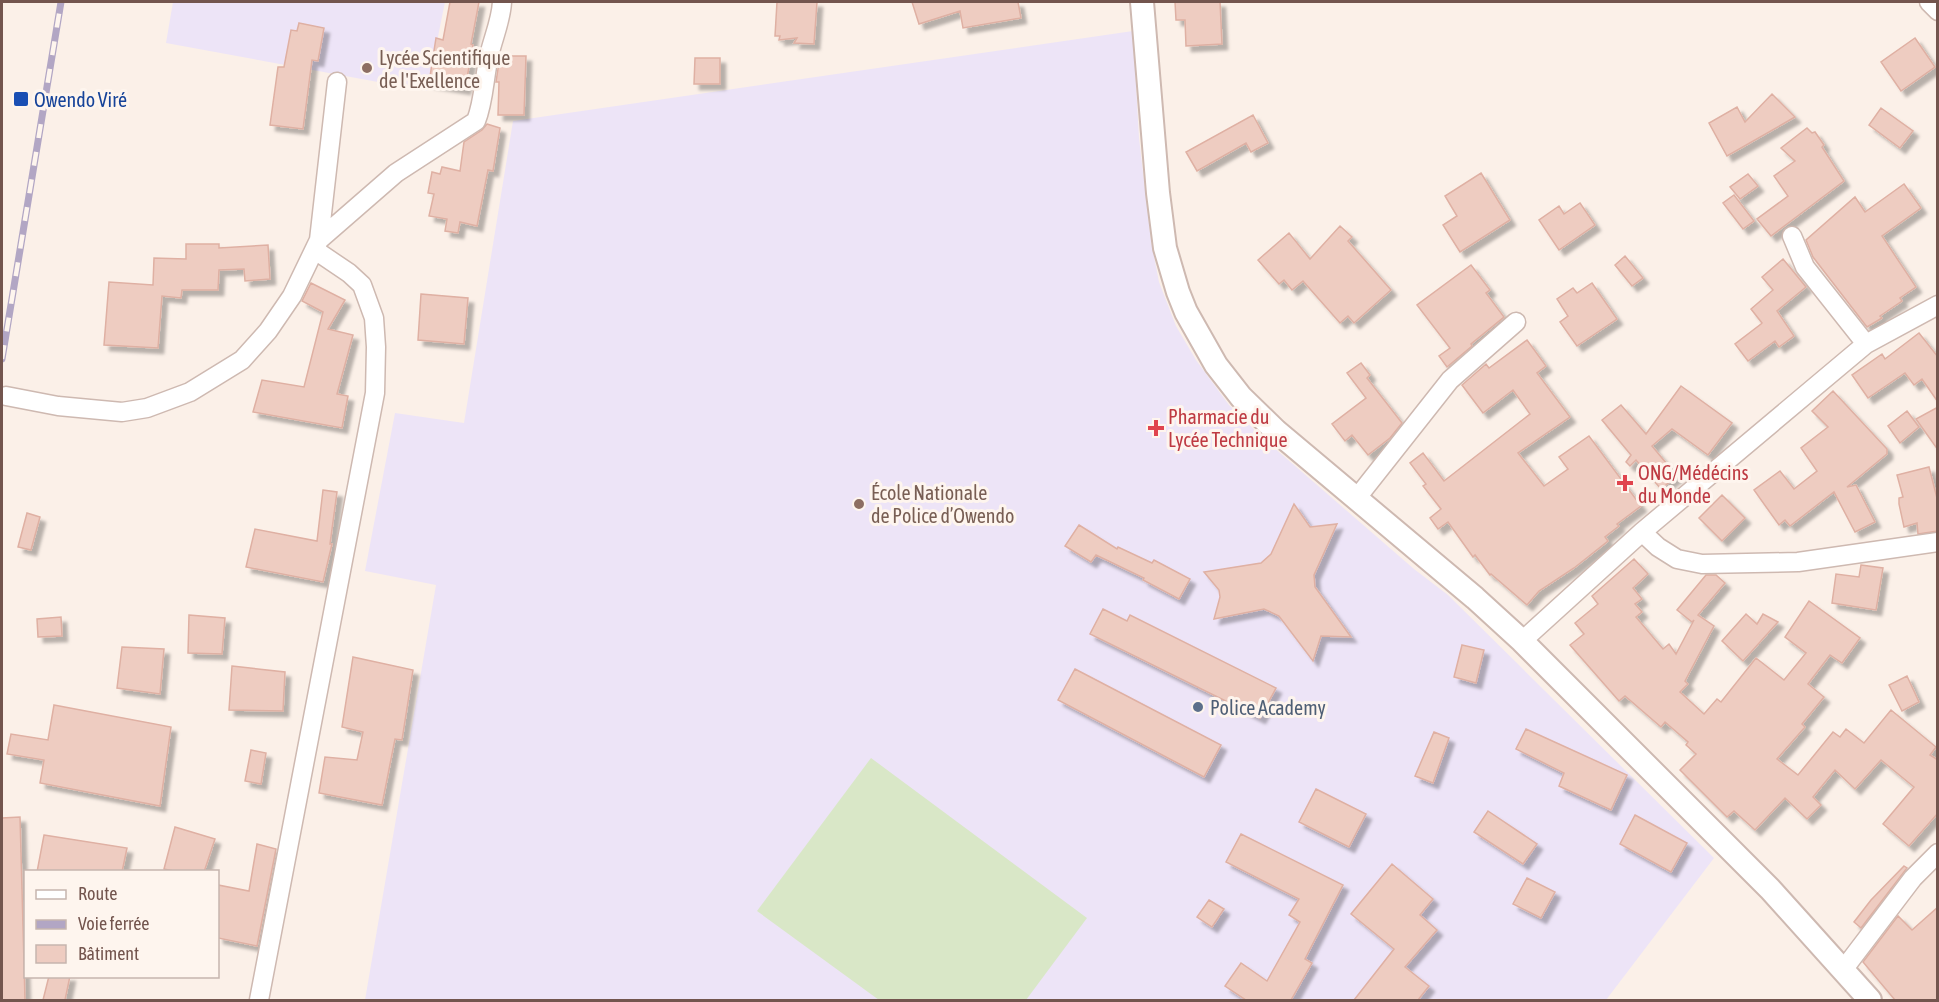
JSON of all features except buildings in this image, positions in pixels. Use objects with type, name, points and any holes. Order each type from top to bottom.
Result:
[{"type":"street","points":[[317,245],[396,173],[476,121],[481,109],[489,54],[502,2]]},
{"type":"street","points":[[1142,2],[1161,222],[1171,272],[1186,312],[1216,365],[1241,398],[1276,431],[1467,591],[1522,641],[1770,889],[1870,1000]]},
{"type":"street","points":[[1929,2],[1938,11]]},
{"type":"street","points":[[6,396],[58,406],[122,412],[147,408],[190,392],[243,360],[268,331],[292,296],[317,245],[337,82]]},
{"type":"street","points":[[1792,236],[1805,267],[1866,344]]},
{"type":"street","points":[[259,1000],[375,393],[374,318],[362,285],[317,245]]},
{"type":"street","points":[[1522,641],[1642,532],[1866,344],[1937,304]]},
{"type":"street","points":[[1356,499],[1450,380],[1516,322]]},
{"type":"street","points":[[1642,532],[1658,547],[1677,558],[1702,564],[1798,562],[1938,542]]},
{"type":"street","points":[[1843,970],[1912,878],[1938,852]]},
{"type":"shaded area","name":"Lycée Scientifique de l'Exellence","points":[[173,2],[445,2],[427,91],[166,43]]},
{"type":"shaded area","name":"École Nationale de Police d’Owendo","points":[[1133,31],[1139,138],[1151,241],[1159,282],[1176,326],[1196,360],[1229,405],[1264,439],[1414,569],[1448,595],[1714,858],[1606,1000],[365,1000],[436,585],[365,571],[395,413],[464,423],[513,121]]},
{"type":"green space","points":[[871,758],[1087,918],[1026,1000],[879,1000],[757,911]]},
{"type":"railway","points":[[2,359],[61,2]]},
{"type":"place","name":"Lycée Scientifique de l'Exellence","points":[[367,68]]},
{"type":"place","name":"Owendo Viré","points":[[21,99]]},
{"type":"place","name":"Pharmacie du Lycée Technique","points":[[1156,428]]},
{"type":"place","name":"ONG/Médécins du Monde","points":[[1625,483]]},
{"type":"place","name":"École Nationale de Police d’Owendo","points":[[859,504]]},
{"type":"place","name":"Police Academy","points":[[1198,707]]}]
